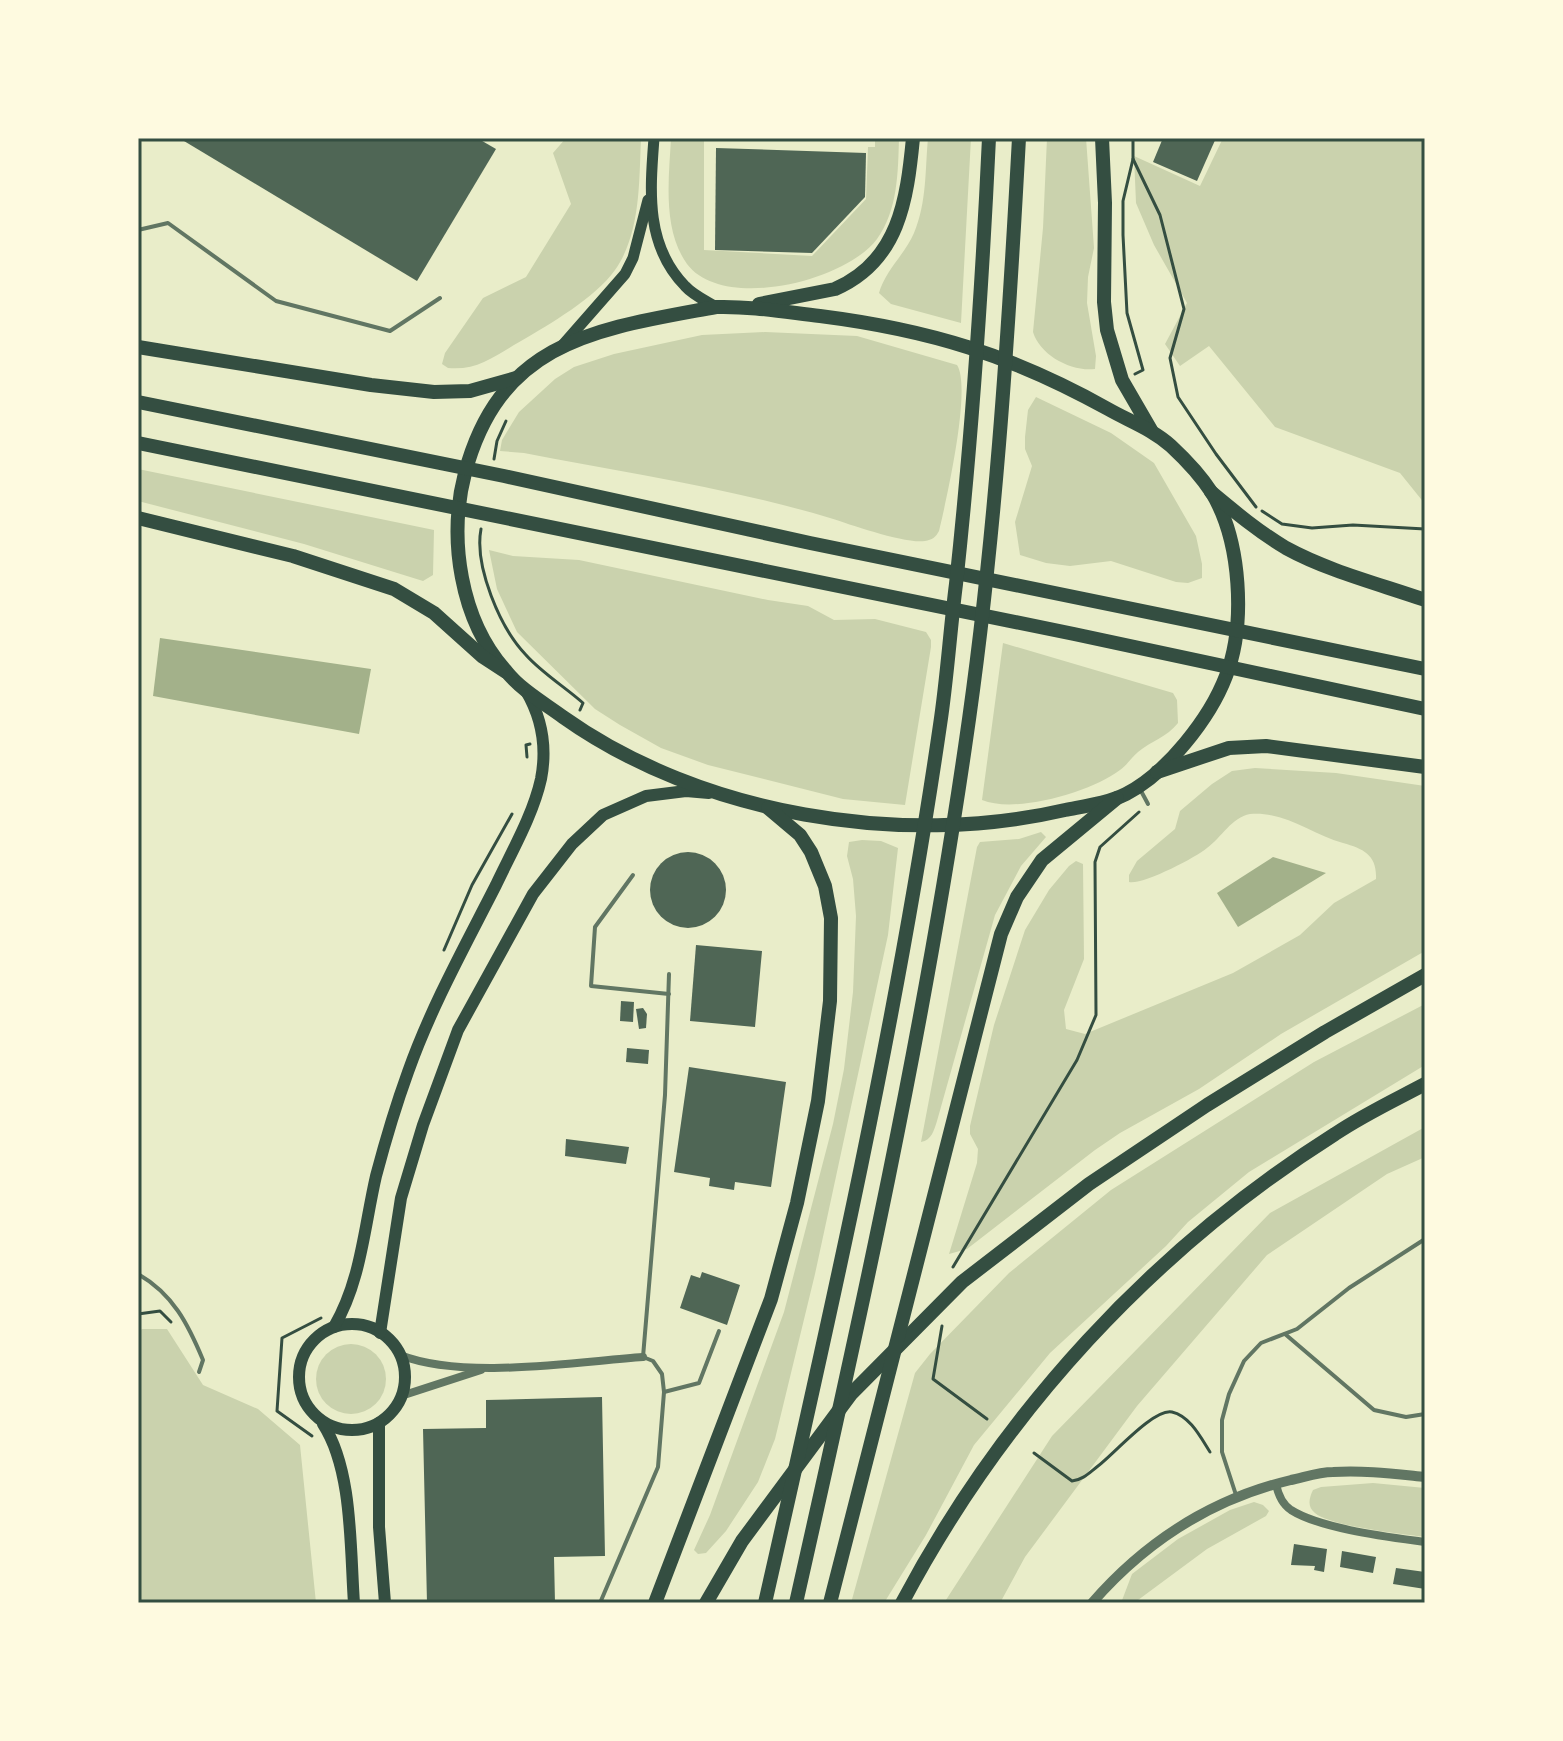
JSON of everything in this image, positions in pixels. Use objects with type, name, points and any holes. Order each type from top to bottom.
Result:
[{"type":"highway","points":[[742,307],[835,289],[870,266],[890,238],[903,211],[913,138]]},
{"type":"highway","points":[[765,1603],[894,1009],[941,722],[968,470],[989,138]]},
{"type":"highway","points":[[796,1603],[876,1247],[923,1013],[966,744],[993,512],[1010,305],[1019,138]]},
{"type":"highway","points":[[1102,138],[1104,302],[1109,339],[1122,380],[1151,430]]},
{"type":"highway","points":[[506,672],[483,636],[466,594],[457,539],[462,484],[488,410],[516,378],[561,347],[603,330],[716,307],[742,307],[865,322],[947,339],[1041,374],[1151,430],[1172,447],[1211,492],[1259,531],[1288,549],[1425,600]]},
{"type":"highway","points":[[138,347],[357,383],[434,392],[470,391],[516,378]]},
{"type":"highway","points":[[138,402],[419,460],[498,473],[884,558],[1425,669]]},
{"type":"highway","points":[[138,443],[1053,629],[1425,709]]},
{"type":"highway","points":[[830,1603],[1001,934],[1017,897],[1042,860],[1117,798],[1157,772],[1210,710],[1227,674],[1237,640],[1238,584],[1225,528],[1211,492]]},
{"type":"highway","points":[[138,518],[293,556],[383,584],[434,613],[483,657],[597,739],[667,774],[768,808],[908,824],[1041,816],[1117,798]]},
{"type":"highway","points":[[1157,772],[1229,748],[1266,746],[1425,767]]},
{"type":"highway","points":[[655,1603],[771,1299],[797,1203],[818,1101],[830,1001],[831,918],[825,886],[811,852],[800,835],[768,808]]},
{"type":"highway","points":[[706,1603],[742,1541],[851,1394],[956,1281],[1089,1184],[1207,1105],[1425,975]]},
{"type":"highway","points":[[902,1603],[943,1531],[1001,1444],[1069,1360],[1166,1260],[1269,1179],[1335,1133],[1425,1084]]},
{"type":"main road","points":[[561,347],[625,274],[633,258],[650,192],[654,138]]},
{"type":"main road","points":[[650,192],[658,247],[687,288],[716,307]]},
{"type":"main road","points":[[354,1603],[343,1483],[333,1438],[305,1402],[299,1377],[306,1351],[313,1341],[334,1327],[346,1305],[355,1278],[377,1175],[407,1073],[432,1011],[535,799],[542,770],[543,740],[536,710],[525,689]]},
{"type":"main road","points":[[380,1333],[401,1198],[423,1125],[458,1030],[533,894],[589,826],[610,812],[660,793],[686,791],[720,794]]},
{"type":"main road","points":[[322,1421],[350,1431],[379,1423],[396,1406],[405,1382],[400,1355],[380,1333],[357,1325],[334,1327]]},
{"type":"main road","points":[[379,1423],[379,1527],[385,1603]]},
{"type":"street","points":[[400,1355],[419,1363],[485,1369],[643,1357]]},
{"type":"street","points":[[401,1396],[485,1369]]},
{"type":"street","points":[[1092,1603],[1127,1566],[1174,1529],[1237,1497],[1276,1484],[1331,1472],[1425,1477]]},
{"type":"street","points":[[1276,1484],[1283,1503],[1292,1510],[1331,1524],[1425,1542]]},
{"type":"lane","points":[[138,230],[168,223],[276,301],[390,331],[440,298]]},
{"type":"lane","points":[[1139,786],[1148,804]]},
{"type":"lane","points":[[633,875],[595,927],[591,986],[669,994]]},
{"type":"lane","points":[[600,1603],[658,1467],[664,1392],[662,1374],[653,1361],[643,1357],[665,1095],[669,974]]},
{"type":"lane","points":[[1237,1497],[1222,1452],[1222,1420],[1229,1394],[1244,1361],[1261,1343],[1297,1329],[1349,1288],[1425,1239]]},
{"type":"lane","points":[[138,1274],[161,1290],[177,1308],[203,1360],[199,1372]]},
{"type":"lane","points":[[664,1392],[699,1383],[719,1331]]},
{"type":"lane","points":[[1285,1334],[1374,1410],[1406,1417],[1425,1414]]},
{"type":"path","points":[[1122,380],[1143,370],[1131,333],[1126,297],[1123,201],[1133,159],[1133,138]]},
{"type":"path","points":[[1133,159],[1160,215],[1184,309],[1170,358],[1178,397],[1256,507],[1282,524],[1312,528],[1353,525],[1425,529]]},
{"type":"path","points":[[488,410],[506,421],[497,441],[498,473]]},
{"type":"path","points":[[481,528],[478,543],[481,559],[501,619],[528,657],[583,703],[574,724]]},
{"type":"path","points":[[528,762],[526,745],[543,740]]},
{"type":"path","points":[[442,956],[472,885],[518,803]]},
{"type":"path","points":[[956,1281],[953,1266],[1077,1060],[1096,1015],[1095,862],[1100,847],[1148,804]]},
{"type":"path","points":[[138,1314],[160,1311],[172,1323]]},
{"type":"path","points":[[317,1441],[299,1424],[277,1411],[282,1338],[328,1312]]},
{"type":"path","points":[[943,1323],[933,1379],[987,1419]]},
{"type":"path","points":[[1034,1453],[1072,1481],[1079,1480],[1158,1413],[1173,1412],[1194,1427],[1214,1458]]},
{"type":"shaded area","points":[[566,138],[641,138],[637,206],[624,255],[596,291],[558,318],[486,361],[469,367],[448,368],[442,364],[445,353],[483,298],[526,277],[571,204],[553,153]]},
{"type":"shaded area","points":[[671,138],[704,138],[704,250],[812,256],[866,199],[868,147],[875,147],[875,138],[899,138],[896,190],[889,216],[877,239],[861,254],[813,278],[755,288],[728,286],[704,278],[687,264],[679,250],[670,219]]},
{"type":"shaded area","points":[[928,138],[971,138],[961,323],[891,304],[879,293],[910,241],[918,221],[925,186]]},
{"type":"shaded area","points":[[1047,138],[1086,138],[1094,248],[1087,303],[1096,356],[1095,369],[1076,368],[1049,355],[1033,332],[1043,228]]},
{"type":"shaded area","points":[[1223,138],[1425,138],[1425,504],[1400,473],[1275,427],[1209,346],[1180,366],[1165,344],[1187,303],[1154,245],[1136,203],[1134,156],[1200,186]]},
{"type":"shaded area","points":[[765,332],[857,336],[957,365],[961,378],[960,420],[947,496],[939,531],[934,538],[905,540],[792,507],[716,490],[500,451],[502,440],[519,412],[555,379],[574,367],[614,354],[702,335]]},
{"type":"shaded area","points":[[1036,397],[1111,433],[1154,463],[1196,536],[1202,578],[1188,583],[1176,582],[1111,561],[1070,566],[1020,555],[1015,522],[1032,466],[1025,449],[1025,437],[1028,410]]},
{"type":"shaded area","points":[[138,469],[434,530],[433,575],[423,581],[304,544],[138,501]]},
{"type":"shaded area","points":[[489,550],[513,556],[579,560],[808,606],[834,620],[875,619],[926,632],[931,647],[905,805],[843,799],[708,765],[661,748],[620,725],[595,709],[517,632],[497,589]]},
{"type":"shaded area","points":[[160,638],[371,669],[359,734],[153,696]]},
{"type":"shaded area","points":[[1003,643],[1173,693],[1177,700],[1178,723],[1138,752],[1120,770],[1091,786],[1033,802],[997,804],[982,800]]},
{"type":"shaded area","points":[[1255,768],[1336,773],[1425,786],[1425,951],[1281,1034],[1199,1089],[1120,1133],[967,1249],[949,1254],[977,1163],[978,1149],[970,1134],[970,1126],[994,1025],[1025,930],[1049,890],[1069,866],[1076,861],[1083,864],[1084,959],[1064,1010],[1066,1029],[1085,1034],[1233,973],[1300,935],[1334,903],[1376,879],[1372,859],[1363,851],[1286,819],[1250,814],[1238,819],[1192,858],[1157,875],[1129,882],[1129,875],[1137,861],[1175,829],[1180,811],[1232,771]]},
{"type":"shaded area","points":[[1041,832],[1046,837],[1021,866],[995,915],[934,1131],[921,1142],[977,847],[980,842],[1019,839]]},
{"type":"shaded area","points":[[881,841],[898,848],[888,935],[815,1274],[775,1439],[758,1482],[726,1531],[706,1553],[698,1554],[694,1550],[710,1515],[784,1312],[833,1124],[844,1069],[853,992],[856,916],[853,879],[847,856],[849,842]]},
{"type":"shaded area","points":[[1273,857],[1326,873],[1238,927],[1217,893]]},
{"type":"shaded area","points":[[1425,1004],[1425,1065],[1249,1172],[1188,1222],[1050,1353],[974,1445],[926,1535],[884,1603],[851,1603],[915,1373],[930,1354],[1009,1273],[1111,1190],[1314,1062]]},
{"type":"shaded area","points":[[1425,1127],[1425,1157],[1387,1174],[1267,1255],[1137,1406],[1025,1557],[1000,1603],[944,1603],[1052,1436],[1270,1213]]},
{"type":"shaded area","points":[[142,1329],[167,1329],[203,1385],[258,1409],[300,1445],[316,1603],[138,1603],[138,1332]]},
{"type":"shaded area","points":[[351,1344],[376,1354],[386,1379],[376,1404],[351,1414],[326,1404],[316,1379],[326,1354]]},
{"type":"shaded area","points":[[1373,1483],[1425,1488],[1425,1537],[1335,1522],[1323,1518],[1311,1508],[1313,1490]]},
{"type":"shaded area","points":[[1254,1502],[1269,1511],[1266,1516],[1207,1549],[1134,1603],[1121,1603],[1132,1574],[1178,1539],[1230,1510]]},
{"type":"building","points":[[179,138],[477,138],[496,149],[417,281]]},
{"type":"building","points":[[1163,138],[1216,138],[1197,181],[1153,162]]},
{"type":"building","points":[[716,148],[866,153],[865,197],[812,253],[715,250]]},
{"type":"building","points":[[688,852],[702,855],[715,863],[723,876],[726,890],[723,904],[715,917],[702,925],[688,928],[674,925],[661,917],[653,904],[650,890],[653,876],[661,863],[674,855]]},
{"type":"building","points":[[696,945],[762,951],[755,1027],[690,1021]]},
{"type":"building","points":[[621,1001],[634,1002],[633,1022],[620,1021]]},
{"type":"building","points":[[643,1008],[647,1014],[646,1028],[639,1029],[636,1009]]},
{"type":"building","points":[[627,1048],[649,1050],[648,1064],[626,1062]]},
{"type":"building","points":[[689,1067],[786,1082],[771,1187],[735,1182],[734,1190],[709,1186],[710,1178],[674,1172]]},
{"type":"building","points":[[566,1139],[629,1147],[626,1164],[565,1156]]},
{"type":"building","points":[[702,1272],[740,1285],[727,1325],[680,1308],[691,1275],[700,1278]]},
{"type":"building","points":[[602,1397],[605,1556],[554,1557],[555,1603],[427,1603],[423,1429],[486,1428],[486,1400]]},
{"type":"building","points":[[1294,1544],[1327,1549],[1324,1572],[1314,1570],[1315,1566],[1291,1565]]},
{"type":"building","points":[[1342,1551],[1376,1557],[1373,1573],[1340,1567]]},
{"type":"building","points":[[1396,1568],[1425,1572],[1425,1589],[1393,1584]]}]
